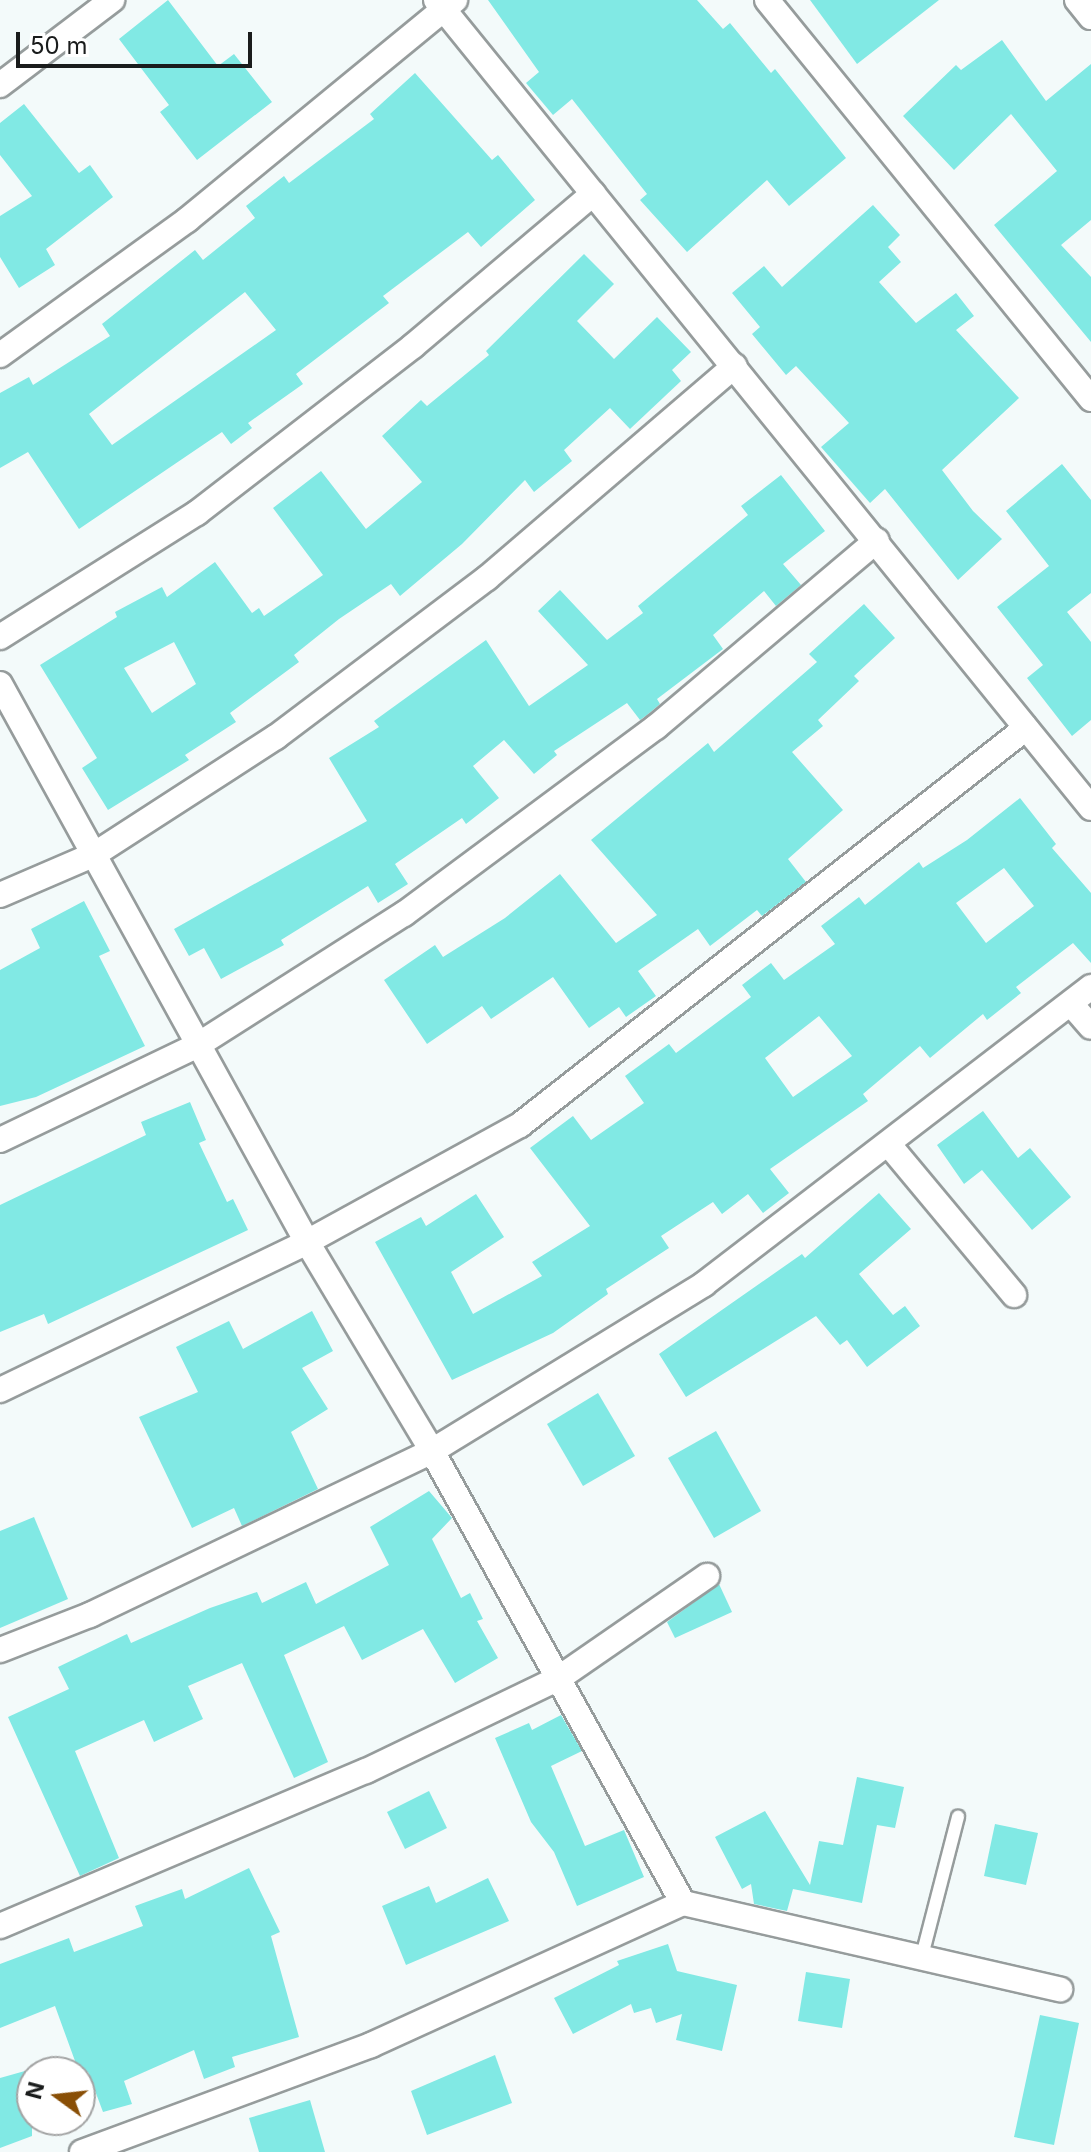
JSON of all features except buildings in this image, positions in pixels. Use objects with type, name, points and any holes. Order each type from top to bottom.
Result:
[{"type":"street","points":[[0,85],[112,0]]},
{"type":"street","points":[[767,0],[1091,399]]},
{"type":"street","points":[[1077,0],[1091,17]]},
{"type":"street","points":[[0,355],[187,220],[445,3],[593,194],[877,540],[1091,808]]},
{"type":"street","points":[[0,637],[197,513],[413,346],[593,194]]},
{"type":"street","points":[[0,895],[95,854],[276,737],[487,578],[734,366]]},
{"type":"street","points":[[0,1140],[198,1045],[404,914],[631,746],[877,540]]},
{"type":"street","points":[[0,684],[307,1242],[432,1451],[683,1903]]},
{"type":"street","points":[[0,1390],[307,1242],[520,1125],[1026,728]]},
{"type":"street","points":[[0,1650],[90,1615],[432,1451],[704,1284],[890,1146],[1091,987]]},
{"type":"street","points":[[1071,1004],[1091,1027]]},
{"type":"street","points":[[890,1146],[1014,1295]]},
{"type":"street","points":[[0,1926],[352,1777],[559,1678],[707,1576]]},
{"type":"street","points":[[82,2152],[371,2045],[683,1903],[1060,1989]]},
{"type":"lane","points":[[922,1956],[958,1817]]}]
